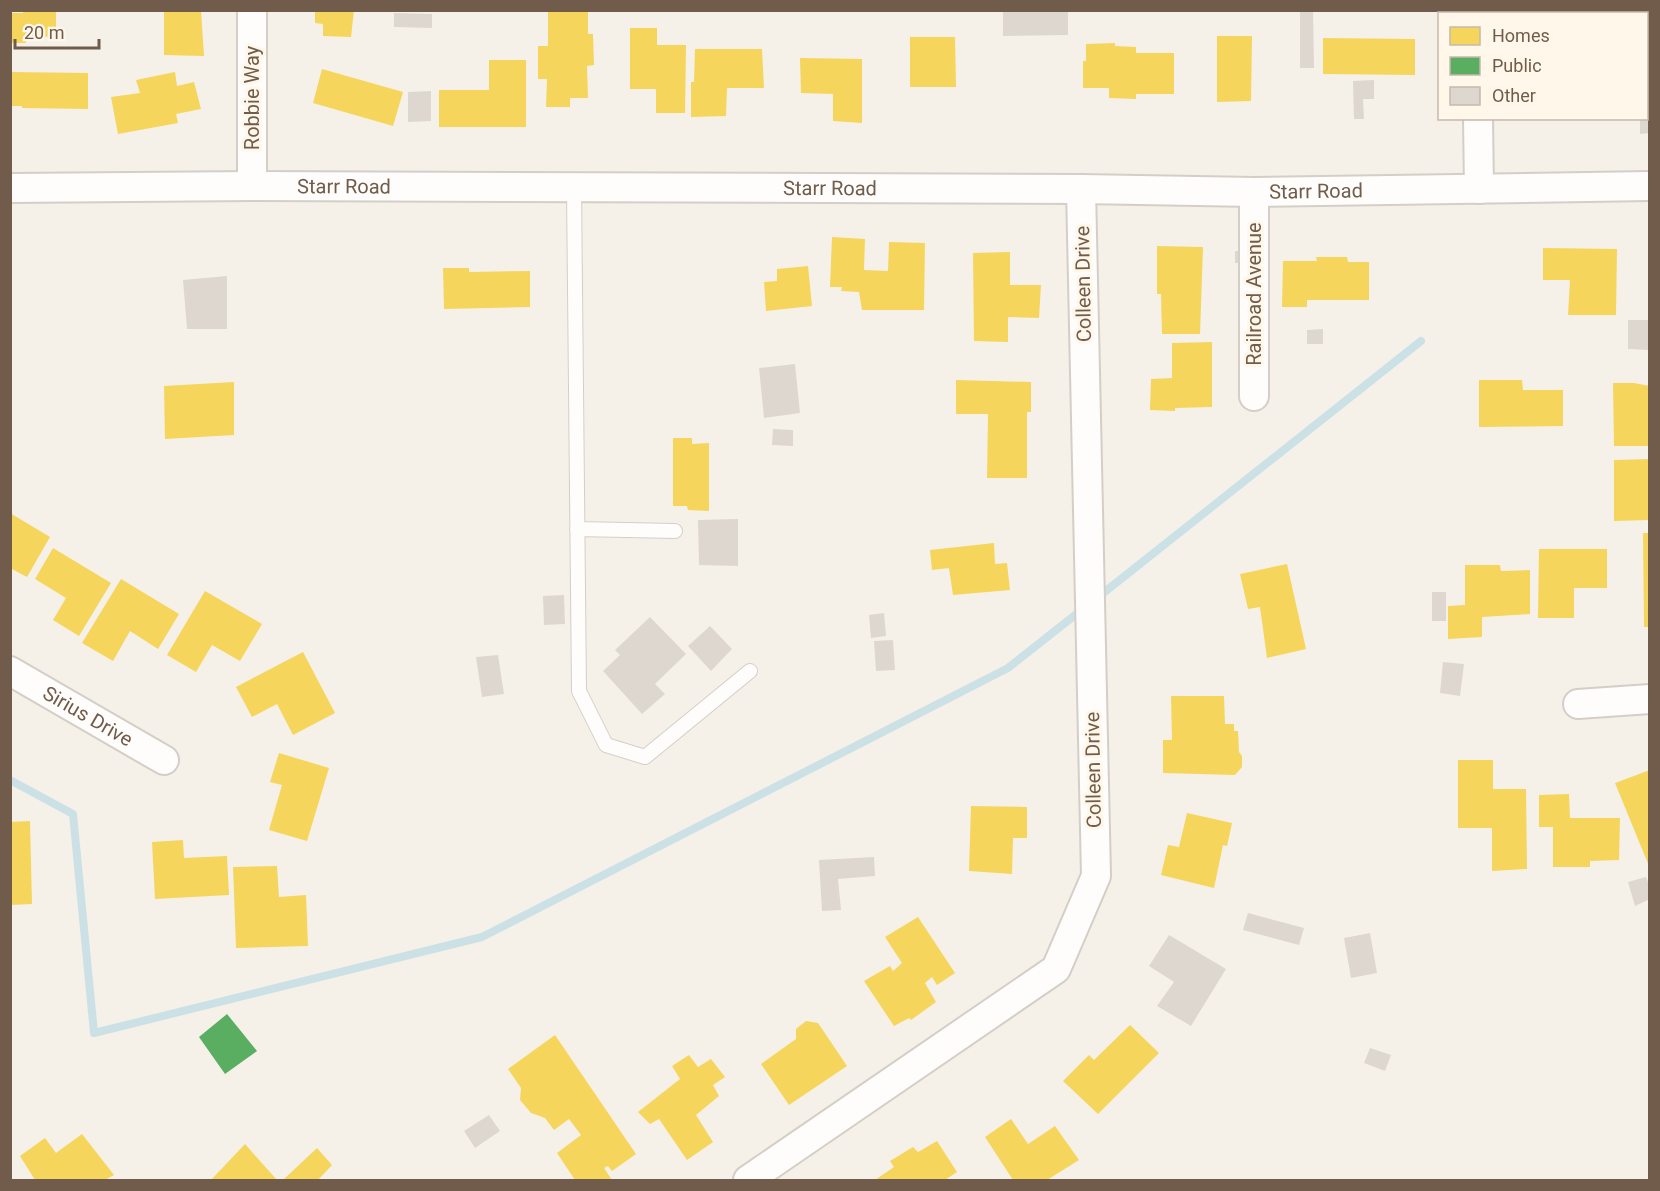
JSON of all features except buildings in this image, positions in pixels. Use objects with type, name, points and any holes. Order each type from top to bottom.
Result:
[{"type":"street","name":"Robbie Way","points":[[252,10],[252,186]]},
{"type":"street","points":[[1478,120],[1479,189]]},
{"type":"street","name":"Starr Road","points":[[10,189],[252,186],[1081,189],[1254,192],[1650,186]]},
{"type":"street","name":"Colleen Drive","points":[[748,1180],[1056,969],[1096,876],[1081,189]]},
{"type":"street","name":"Railroad Avenue","points":[[1254,192],[1254,396]]},
{"type":"street","name":"Sirius Drive","points":[[10,671],[165,760]]},
{"type":"street","points":[[1578,704],[1650,699]]},
{"type":"lane","points":[[574,187],[579,691],[606,745],[645,757],[750,671]]},
{"type":"lane","points":[[577,530],[675,531]]},
{"type":"waterway","points":[[1097,598],[1421,341]]},
{"type":"waterway","points":[[10,780],[73,814],[94,1033],[482,937],[1008,668],[1084,608]]}]
